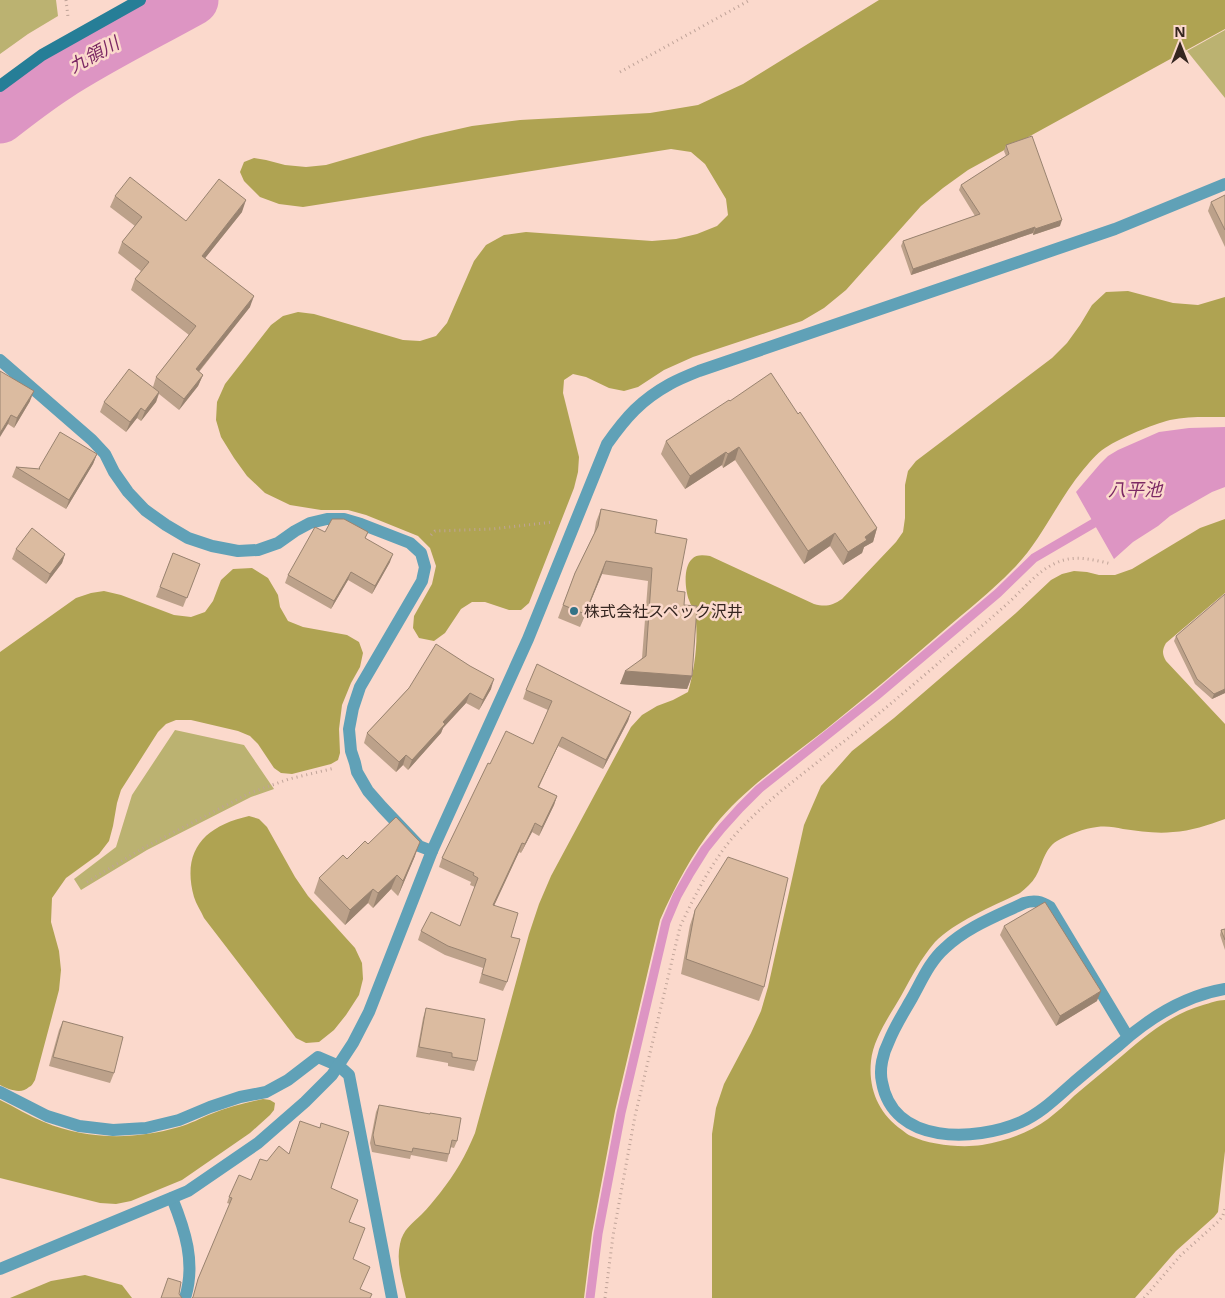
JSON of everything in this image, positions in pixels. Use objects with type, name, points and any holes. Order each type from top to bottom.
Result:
[{"type":"main road","points":[[0,86],[42,55],[140,0]]},
{"type":"street","points":[[0,1269],[188,1191],[258,1143],[332,1076],[353,1043],[369,1012],[432,851],[528,639],[607,444],[624,420],[646,399],[671,383],[699,372],[1115,229],[1225,184]]},
{"type":"street","points":[[0,360],[92,440],[105,454],[114,472],[128,492],[145,510],[188,538],[212,546],[238,550],[258,550],[278,543],[310,523],[327,519],[344,519],[410,543],[421,553],[425,567],[422,581],[360,688],[353,708],[350,729],[351,751],[357,772],[368,791],[419,846],[432,851]]},
{"type":"street","points":[[1128,1037],[1050,907],[1042,902],[1033,900],[1024,902],[959,936],[944,948],[931,964],[888,1042],[882,1062],[882,1081],[888,1100],[899,1115],[915,1127],[948,1134],[978,1134],[1001,1130],[1042,1110],[1155,1016],[1196,996],[1225,989]]},
{"type":"street","points":[[0,1092],[47,1116],[79,1126],[113,1130],[146,1128],[179,1120],[240,1097],[266,1092],[288,1080],[318,1058],[338,1066],[349,1076],[392,1298]]},
{"type":"street","points":[[172,1198],[183,1225],[188,1248],[190,1271],[185,1298]]},
{"type":"path","points":[[66,0],[68,18]]},
{"type":"path","points":[[620,72],[750,0]]},
{"type":"path","points":[[416,549],[435,531],[492,529],[554,522],[572,529]]},
{"type":"path","points":[[606,1298],[613,1236],[636,1116],[680,927],[703,880],[750,818],[886,708],[1008,604],[1044,570],[1058,562],[1073,558],[1112,564]]},
{"type":"path","points":[[87,882],[145,847],[250,793],[289,779],[355,763]]},
{"type":"path","points":[[1144,1298],[1181,1255],[1219,1221],[1224,1215],[1225,1209]]},
{"type":"shaded area","points":[[0,0],[56,0],[58,16],[0,54]]},
{"type":"shaded area","points":[[879,0],[1225,0],[1225,29],[968,170],[921,206],[846,290],[824,308],[802,321],[693,357],[664,370],[638,387],[624,391],[609,388],[586,377],[573,374],[564,380],[563,393],[579,457],[578,472],[574,488],[529,603],[521,610],[509,610],[485,602],[472,602],[461,609],[445,633],[434,641],[419,638],[413,628],[414,616],[432,584],[436,566],[430,548],[418,536],[366,515],[348,510],[321,510],[290,505],[265,493],[247,476],[221,437],[216,420],[217,402],[225,384],[271,325],[283,316],[298,312],[314,314],[403,340],[420,341],[436,336],[447,323],[474,261],[486,245],[504,235],[526,232],[652,241],[676,239],[697,234],[717,226],[728,215],[726,199],[705,164],[691,152],[671,149],[303,207],[279,204],[260,197],[244,181],[240,172],[244,162],[254,158],[285,165],[306,167],[326,165],[423,137],[472,126],[520,120],[650,113],[698,105],[743,84]]},
{"type":"shaded area","points":[[1225,30],[1225,98],[1187,51]]},
{"type":"shaded area","points":[[1128,291],[1173,303],[1198,305],[1225,297],[1225,417],[1191,417],[1170,420],[1146,428],[1102,450],[1065,494],[1033,546],[1005,577],[870,694],[781,763],[740,799],[715,825],[684,871],[660,920],[615,1111],[592,1233],[584,1298],[406,1298],[399,1264],[401,1239],[408,1227],[451,1179],[475,1133],[529,934],[551,876],[631,727],[642,715],[688,692],[696,649],[695,616],[686,585],[686,573],[689,563],[696,556],[710,556],[814,604],[828,605],[842,599],[896,542],[903,532],[905,485],[908,471],[916,461],[1052,358],[1067,343],[1092,305],[1106,292]]},
{"type":"shaded area","points":[[1225,519],[1225,593],[1166,643],[1163,652],[1166,661],[1225,724],[1225,819],[1193,829],[1167,833],[1097,827],[1076,832],[1057,841],[1046,852],[1034,879],[1020,893],[964,921],[935,942],[916,968],[887,1019],[878,1036],[871,1061],[873,1091],[881,1109],[894,1124],[909,1135],[927,1142],[955,1146],[982,1145],[1008,1139],[1041,1124],[1142,1039],[1170,1019],[1191,1009],[1225,1000],[1225,1151],[1218,1212],[1176,1251],[1135,1298],[712,1298],[712,1134],[716,1108],[724,1084],[761,1011],[804,825],[821,786],[852,751],[894,718],[1016,613],[1051,580],[1062,574],[1074,571],[1099,575],[1115,575],[1132,569],[1200,528]]},
{"type":"shaded area","points":[[252,568],[268,578],[278,595],[280,607],[288,621],[303,627],[347,635],[359,642],[363,653],[360,667],[342,705],[338,760],[331,764],[292,774],[281,773],[274,768],[258,744],[250,736],[238,731],[191,720],[176,720],[166,724],[158,732],[121,790],[109,841],[99,854],[66,878],[52,898],[51,922],[59,951],[61,970],[59,990],[35,1080],[31,1086],[22,1091],[3,1087],[0,1085],[0,652],[76,598],[91,593],[104,591],[121,595],[174,615],[191,617],[205,612],[213,601],[221,580],[233,569]]},
{"type":"shaded area","points":[[175,730],[244,745],[274,789],[251,797],[147,850],[81,890],[74,879],[116,847],[132,795]]},
{"type":"shaded area","points":[[249,816],[259,819],[267,827],[308,896],[355,948],[362,963],[363,979],[359,995],[334,1030],[319,1042],[306,1043],[296,1038],[204,918],[194,897],[191,866],[194,853],[200,843],[220,826]]},
{"type":"shaded area","points":[[263,1099],[275,1103],[274,1110],[250,1133],[182,1180],[131,1201],[116,1204],[100,1203],[0,1178],[0,1100],[38,1120],[60,1128],[94,1135],[128,1136],[183,1126],[224,1109]]},
{"type":"shaded area","points":[[85,1275],[122,1285],[132,1298],[10,1298],[51,1281]]},
{"type":"water","name":"八平池","points":[[1225,427],[1225,487],[1212,492],[1170,516],[1133,542],[1114,559],[1076,492],[1108,456],[1159,432],[1189,428]]},
{"type":"building","points":[[1032,136],[1062,220],[1035,229],[1035,227],[913,269],[903,241],[980,214],[961,185],[1009,154],[1006,145]]},
{"type":"building","points":[[130,177],[186,221],[219,179],[246,200],[202,256],[254,296],[196,369],[203,375],[184,399],[156,377],[196,326],[135,279],[149,262],[122,242],[142,217],[115,196]]},
{"type":"building","points":[[1225,195],[1225,230],[1211,202]]},
{"type":"building","points":[[129,369],[159,392],[145,411],[141,408],[130,422],[104,402]]},
{"type":"building","points":[[0,371],[34,391],[17,418],[11,415],[0,433]]},
{"type":"building","points":[[771,373],[798,414],[800,412],[877,528],[865,537],[867,540],[848,552],[835,533],[808,551],[739,447],[728,454],[726,452],[690,476],[666,441]]},
{"type":"building","points":[[60,432],[97,454],[69,500],[16,467],[40,469]]},
{"type":"building","points":[[601,509],[657,520],[655,533],[687,539],[677,591],[685,592],[684,605],[697,606],[692,676],[625,671],[646,656],[652,568],[606,561],[585,614],[563,605],[575,573],[598,526]]},
{"type":"building","points":[[332,519],[344,519],[368,532],[365,538],[393,554],[375,586],[351,572],[334,601],[288,575],[315,527],[325,532]]},
{"type":"building","points":[[32,528],[65,554],[50,574],[16,549]]},
{"type":"building","points":[[173,553],[200,564],[187,598],[160,587]]},
{"type":"building","points":[[1225,594],[1225,689],[1214,694],[1197,679],[1176,636]]},
{"type":"building","points":[[436,644],[494,679],[483,700],[470,693],[412,760],[406,755],[399,762],[367,733],[409,688]]},
{"type":"building","points":[[537,664],[631,712],[606,760],[562,737],[538,787],[557,796],[542,827],[535,823],[525,844],[522,843],[493,905],[518,913],[511,937],[520,939],[507,982],[482,974],[486,959],[448,946],[421,931],[431,912],[460,926],[478,878],[473,875],[474,873],[442,858],[488,763],[490,764],[506,731],[533,744],[552,701],[526,690]]},
{"type":"building","points":[[396,817],[420,842],[403,881],[397,875],[378,893],[373,889],[350,910],[319,878],[343,855],[347,859],[365,841],[368,844]]},
{"type":"building","points":[[728,857],[788,878],[764,987],[686,959],[695,910]]},
{"type":"building","points":[[1045,902],[1101,991],[1060,1016],[1004,926]]},
{"type":"building","points":[[1225,929],[1225,940],[1221,930]]},
{"type":"building","points":[[426,1008],[485,1019],[477,1061],[452,1057],[452,1053],[419,1047]]},
{"type":"building","points":[[63,1021],[123,1037],[114,1073],[53,1057]]},
{"type":"building","points":[[379,1105],[461,1118],[457,1141],[452,1140],[449,1154],[413,1148],[412,1152],[375,1145],[373,1135]]},
{"type":"building","points":[[300,1121],[320,1128],[321,1123],[349,1132],[331,1188],[358,1200],[349,1222],[365,1228],[353,1259],[370,1267],[360,1289],[372,1294],[370,1298],[192,1298],[232,1198],[229,1197],[239,1175],[251,1180],[260,1159],[267,1161],[279,1146],[289,1154]]},
{"type":"building","points":[[168,1278],[181,1282],[179,1294],[182,1298],[161,1298]]},
{"type":"waterway","name":"九領川","points":[[0,118],[41,87],[72,67],[193,0]]},
{"type":"waterway","points":[[590,1298],[598,1234],[621,1113],[666,922],[677,896],[705,849],[759,789],[876,696],[998,593],[1034,558],[1094,523]]},
{"type":"place","name":"株式会社スペック沢井","points":[[574,611]]}]
